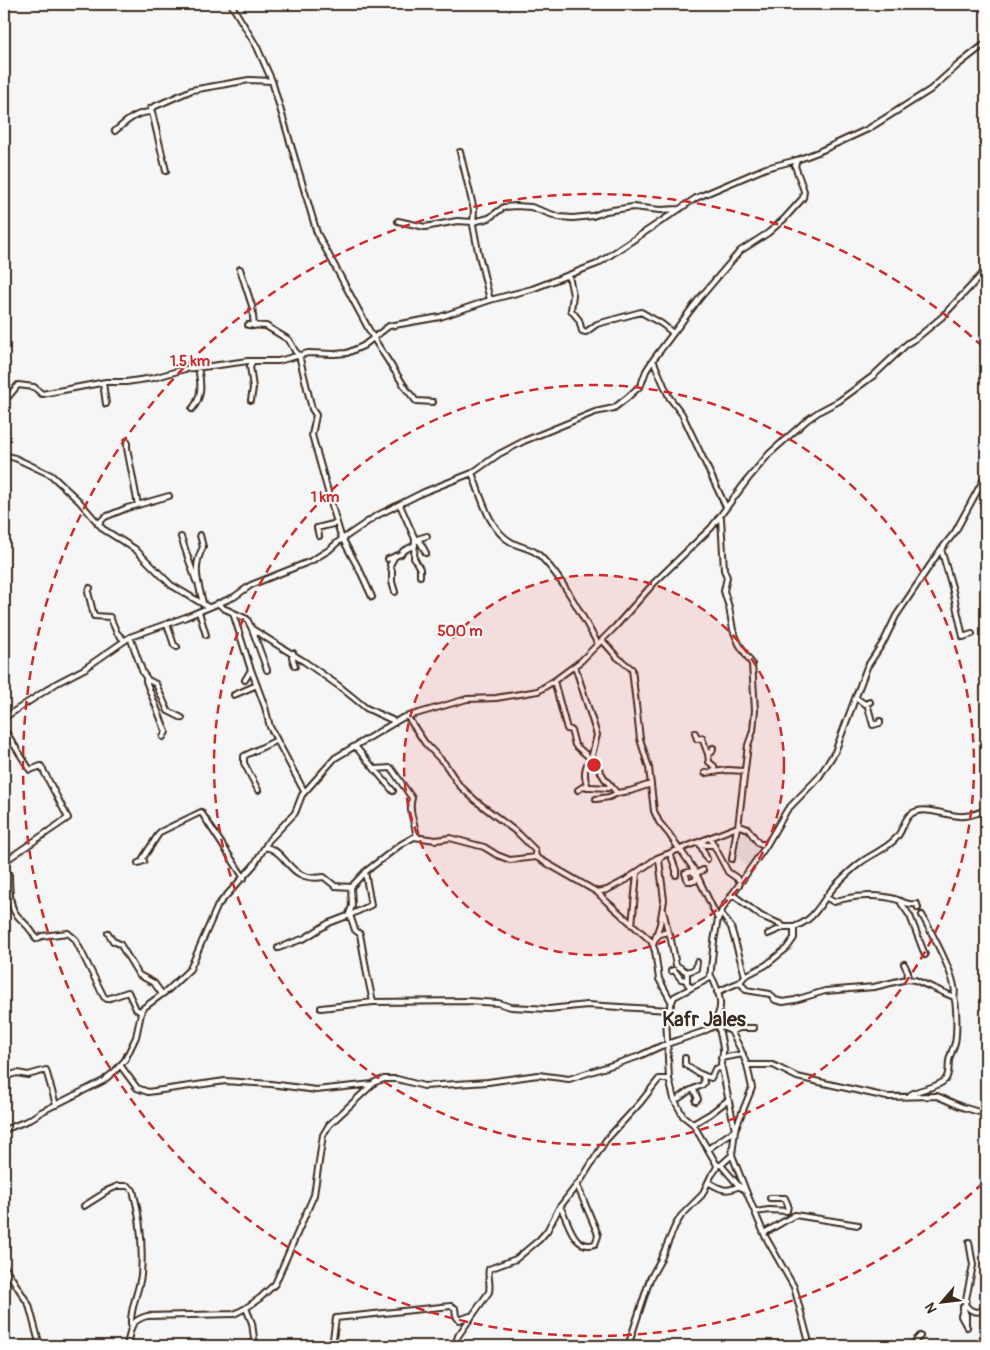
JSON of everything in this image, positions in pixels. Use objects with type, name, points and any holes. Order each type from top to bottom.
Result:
[{"type":"street","points":[[231,4],[257,48],[272,81],[317,233],[374,339],[414,399],[421,402],[433,402]]},
{"type":"street","points":[[4,394],[9,396],[18,385],[34,386],[42,394],[102,383],[153,378],[198,368],[253,361],[278,361],[299,355],[317,353],[334,354],[347,352],[363,346],[389,326],[440,317],[569,276],[605,260],[696,198],[779,163],[797,160],[838,144],[881,121],[930,90],[986,43]]},
{"type":"street","points":[[166,170],[151,108],[192,90],[249,80],[272,81]]},
{"type":"street","points":[[115,131],[128,119],[146,112],[152,112]]},
{"type":"street","points":[[460,152],[474,210],[473,222],[490,300]]},
{"type":"street","points":[[4,718],[57,683],[84,669],[124,640],[234,597],[251,585],[321,556],[376,516],[424,492],[472,473],[499,454],[524,440],[595,412],[619,405],[641,385],[646,371],[719,274],[740,251],[768,233],[803,198],[804,191],[794,166],[797,160]]},
{"type":"street","points":[[398,220],[421,227],[457,221],[473,222],[489,218],[500,208],[508,206],[526,206],[559,217],[580,218],[633,207],[660,210],[680,208]]},
{"type":"street","points":[[240,270],[252,306],[254,326]]},
{"type":"street","points":[[4,1130],[29,1120],[103,1081],[120,1065],[136,1037],[142,1009],[168,990],[190,969],[218,905],[244,878],[269,840],[295,813],[304,791],[335,758],[394,721],[406,716],[467,699],[496,698],[538,691],[575,666],[602,640],[654,583],[712,528],[726,507],[770,454],[807,420],[839,401],[873,376],[908,343],[942,317],[986,270]]},
{"type":"street","points":[[569,276],[573,295],[571,310],[579,320],[582,331],[586,332],[597,324],[640,312],[662,324],[673,333]]},
{"type":"street","points":[[248,326],[266,326],[287,338],[299,355],[312,409],[316,415],[312,435],[337,523],[341,536],[344,538],[372,597]]},
{"type":"street","points":[[654,360],[669,397],[682,414],[726,507]]},
{"type":"street","points":[[251,400],[253,388],[250,366],[253,361]]},
{"type":"street","points":[[192,409],[201,392],[201,379],[198,368]]},
{"type":"street","points":[[102,383],[106,404]]},
{"type":"street","points":[[128,441],[127,448],[138,505]]},
{"type":"street","points":[[4,455],[15,458],[51,475],[79,501],[103,529],[135,549],[171,585],[208,607]]},
{"type":"street","points":[[472,473],[491,519],[502,536],[512,543],[528,547],[544,559],[567,592],[598,644]]},
{"type":"street","points":[[746,1191],[719,1165],[693,1124],[683,1116],[675,1101],[669,1079],[667,1044],[666,1017],[671,1001],[674,997],[710,978],[718,918],[787,810],[819,777],[835,752],[868,667],[884,641],[896,616],[941,549],[955,532],[986,475]]},
{"type":"street","points":[[98,524],[106,517],[169,496]]},
{"type":"street","points":[[400,505],[416,539],[426,553]]},
{"type":"street","points":[[719,517],[721,518],[724,570],[727,577],[724,591],[730,607],[733,630],[738,644],[752,664],[755,712],[753,731],[748,745],[732,859]]},
{"type":"street","points":[[319,536],[317,528],[337,523]]},
{"type":"street","points":[[197,583],[198,556],[203,547],[200,535]]},
{"type":"street","points":[[416,539],[427,536]]},
{"type":"street","points":[[181,537],[203,603]]},
{"type":"street","points":[[416,539],[414,558],[420,569],[420,576]]},
{"type":"street","points":[[388,559],[415,545]]},
{"type":"street","points":[[941,549],[952,587],[962,637],[972,634]]},
{"type":"street","points":[[394,587],[390,565],[395,556]]},
{"type":"street","points":[[90,588],[88,592],[94,616],[110,617],[116,633],[124,640]]},
{"type":"street","points":[[218,603],[223,608],[247,618],[267,670]]},
{"type":"street","points":[[198,612],[206,635]]},
{"type":"street","points":[[233,613],[251,670],[266,707],[267,720],[304,791]]},
{"type":"street","points":[[167,624],[174,645],[177,647]]},
{"type":"street","points":[[252,629],[293,653],[366,708],[394,721]]},
{"type":"street","points":[[130,637],[166,732],[163,737]]},
{"type":"street","points":[[602,640],[617,657],[632,669],[640,740],[649,768],[654,811],[658,822],[692,866],[718,918]]},
{"type":"street","points":[[293,653],[292,657],[295,666],[305,662]]},
{"type":"street","points":[[575,666],[597,735],[584,775],[587,787],[608,788],[611,785]]},
{"type":"street","points":[[245,680],[251,670]]},
{"type":"street","points":[[146,678],[156,684],[168,711],[182,718]]},
{"type":"street","points":[[554,681],[567,729],[571,730],[575,744],[591,758],[618,793]]},
{"type":"street","points":[[234,695],[257,685]]},
{"type":"street","points":[[856,698],[869,706],[873,725],[880,721]]},
{"type":"street","points":[[406,716],[425,743],[445,764],[459,785],[476,801],[519,834],[535,850],[536,857]]},
{"type":"street","points":[[4,729],[30,770],[41,766],[68,818],[4,860],[14,910],[22,922],[32,929],[36,939],[42,936],[68,933],[75,939],[104,997],[107,998],[128,992],[136,1009],[141,1012]]},
{"type":"street","points":[[695,733],[697,739],[702,738],[709,762],[714,766],[715,771]]},
{"type":"street","points":[[258,790],[244,763],[244,756],[277,740]]},
{"type":"street","points":[[355,746],[393,791]]},
{"type":"street","points":[[708,754],[712,752],[713,748]]},
{"type":"street","points":[[375,769],[391,768],[412,798],[409,808],[415,824],[417,837]]},
{"type":"street","points":[[705,773],[744,771]]},
{"type":"street","points":[[578,790],[587,784]]},
{"type":"street","points":[[596,799],[651,784]]},
{"type":"street","points":[[768,934],[802,924],[816,913],[834,887],[858,864],[893,841],[903,829],[910,814],[938,811],[963,817],[986,810]]},
{"type":"street","points":[[138,864],[144,861],[160,832],[201,812],[244,878]]},
{"type":"street","points":[[597,892],[607,890],[657,858],[738,827],[745,826],[760,844],[767,844]]},
{"type":"street","points":[[265,847],[271,848],[293,870],[310,878],[324,877],[335,886],[350,887],[365,872],[400,845],[414,837],[436,840],[450,838],[484,847],[510,860],[536,857],[597,892],[632,925],[652,940],[659,979],[671,1001]]},
{"type":"street","points":[[710,838],[728,872],[741,881]]},
{"type":"street","points":[[700,841],[705,845],[714,846]]},
{"type":"street","points":[[700,841],[707,859]]},
{"type":"street","points":[[670,853],[676,870],[676,876]]},
{"type":"street","points":[[653,947],[664,900],[659,860],[664,855]]},
{"type":"street","points":[[695,874],[703,870]]},
{"type":"street","points":[[278,948],[305,938],[329,923],[371,905],[365,872]]},
{"type":"street","points":[[632,925],[637,872]]},
{"type":"street","points":[[350,887],[352,906],[349,914],[355,930],[360,934],[373,1002]]},
{"type":"street","points":[[732,894],[761,916],[780,924],[784,928]]},
{"type":"street","points":[[827,898],[834,902],[848,898],[876,896],[917,904],[918,908]]},
{"type":"street","points":[[901,902],[910,916],[925,955]]},
{"type":"street","points":[[662,909],[676,965],[687,972]]},
{"type":"street","points":[[721,913],[731,927],[746,976]]},
{"type":"street","points":[[910,1095],[945,1080],[949,1074],[948,1064],[955,1044],[956,1030],[956,1002],[954,997],[956,992],[943,956],[922,915]]},
{"type":"street","points":[[660,921],[666,923]]},
{"type":"street","points":[[717,992],[740,982],[787,948],[792,942],[794,927]]},
{"type":"street","points":[[655,938],[660,934],[668,932]]},
{"type":"street","points":[[108,933],[113,940],[120,944],[138,975],[154,983],[162,994]]},
{"type":"street","points":[[687,972],[696,969],[697,962]]},
{"type":"street","points":[[904,964],[908,972],[907,979]]},
{"type":"street","points":[[671,971],[674,970],[692,988]]},
{"type":"street","points":[[686,980],[687,972]]},
{"type":"street","points":[[710,974],[716,983],[719,996],[720,1007],[717,1017],[724,1052],[720,1058],[721,1068],[735,1130]]},
{"type":"street","points":[[677,983],[681,979]]},
{"type":"street","points":[[740,982],[746,990],[770,994],[775,1000],[783,1002],[825,991],[874,987],[907,979],[915,980],[954,997]]},
{"type":"street","points":[[321,1008],[373,1002],[468,1001],[550,1009],[588,1005],[669,1010]]},
{"type":"street","points":[[131,1326],[138,1319],[147,1316],[234,1314],[260,1298],[275,1284],[314,1195],[323,1135],[329,1125],[373,1084],[384,1079],[397,1079],[424,1086],[488,1082],[538,1075],[569,1078],[637,1057],[667,1044],[719,1026],[731,1031],[743,1054],[752,1088],[735,1130],[732,1155],[764,1232],[796,1291],[808,1345]]},
{"type":"street","points":[[731,1031],[740,1028],[754,1028]]},
{"type":"street","points":[[720,1058],[743,1054]]},
{"type":"street","points":[[685,1058],[685,1064],[697,1074],[711,1078],[715,1069],[721,1068]]},
{"type":"street","points":[[120,1065],[137,1088],[148,1092],[225,1081],[271,1084],[316,1090],[373,1084]]},
{"type":"street","points":[[747,1065],[773,1065],[797,1077],[896,1098],[910,1095],[942,1096],[962,1106],[986,1114]]},
{"type":"street","points":[[4,1096],[7,1088],[7,1076],[17,1073],[28,1076],[46,1070],[56,1105]]},
{"type":"street","points":[[695,1091],[704,1083],[703,1075]]},
{"type":"street","points":[[455,1346],[458,1336],[488,1292],[490,1284],[487,1271],[516,1259],[539,1240],[606,1140],[660,1079],[669,1079]]},
{"type":"street","points":[[675,1101],[689,1091],[702,1092]]},
{"type":"street","points":[[695,1091],[698,1099],[696,1101]]},
{"type":"street","points":[[693,1124],[728,1100]]},
{"type":"street","points":[[708,1149],[735,1130]]},
{"type":"street","points":[[628,1346],[650,1279],[675,1226],[681,1216],[702,1195],[716,1168],[732,1155]]},
{"type":"street","points":[[708,1182],[722,1190],[730,1191],[739,1186]]},
{"type":"street","points":[[560,1206],[574,1238],[584,1244],[594,1244],[598,1236],[597,1232],[577,1185]]},
{"type":"street","points":[[84,1206],[104,1192],[118,1186],[128,1186],[133,1190],[139,1233],[141,1277],[134,1300],[127,1346]]},
{"type":"street","points":[[755,1212],[769,1210],[787,1211],[788,1205],[784,1198],[770,1198]]},
{"type":"street","points":[[764,1232],[795,1215],[858,1225]]},
{"type":"street","points":[[969,1242],[973,1265],[965,1301],[966,1309],[975,1312],[986,1310]]},
{"type":"street","points":[[4,1266],[29,1305],[40,1346]]},
{"type":"street","points":[[333,1339],[336,1318],[451,1306],[455,1308],[456,1316],[459,1320],[472,1315]]},
{"type":"street","points":[[246,1308],[252,1323],[254,1346]]},
{"type":"street","points":[[911,1346],[920,1336]]},
{"type":"shaded area","points":[[747,831],[759,854],[745,866],[734,850],[736,839]]},
{"type":"district","name":"Kafr Jales","points":[[704,1019]]}]
